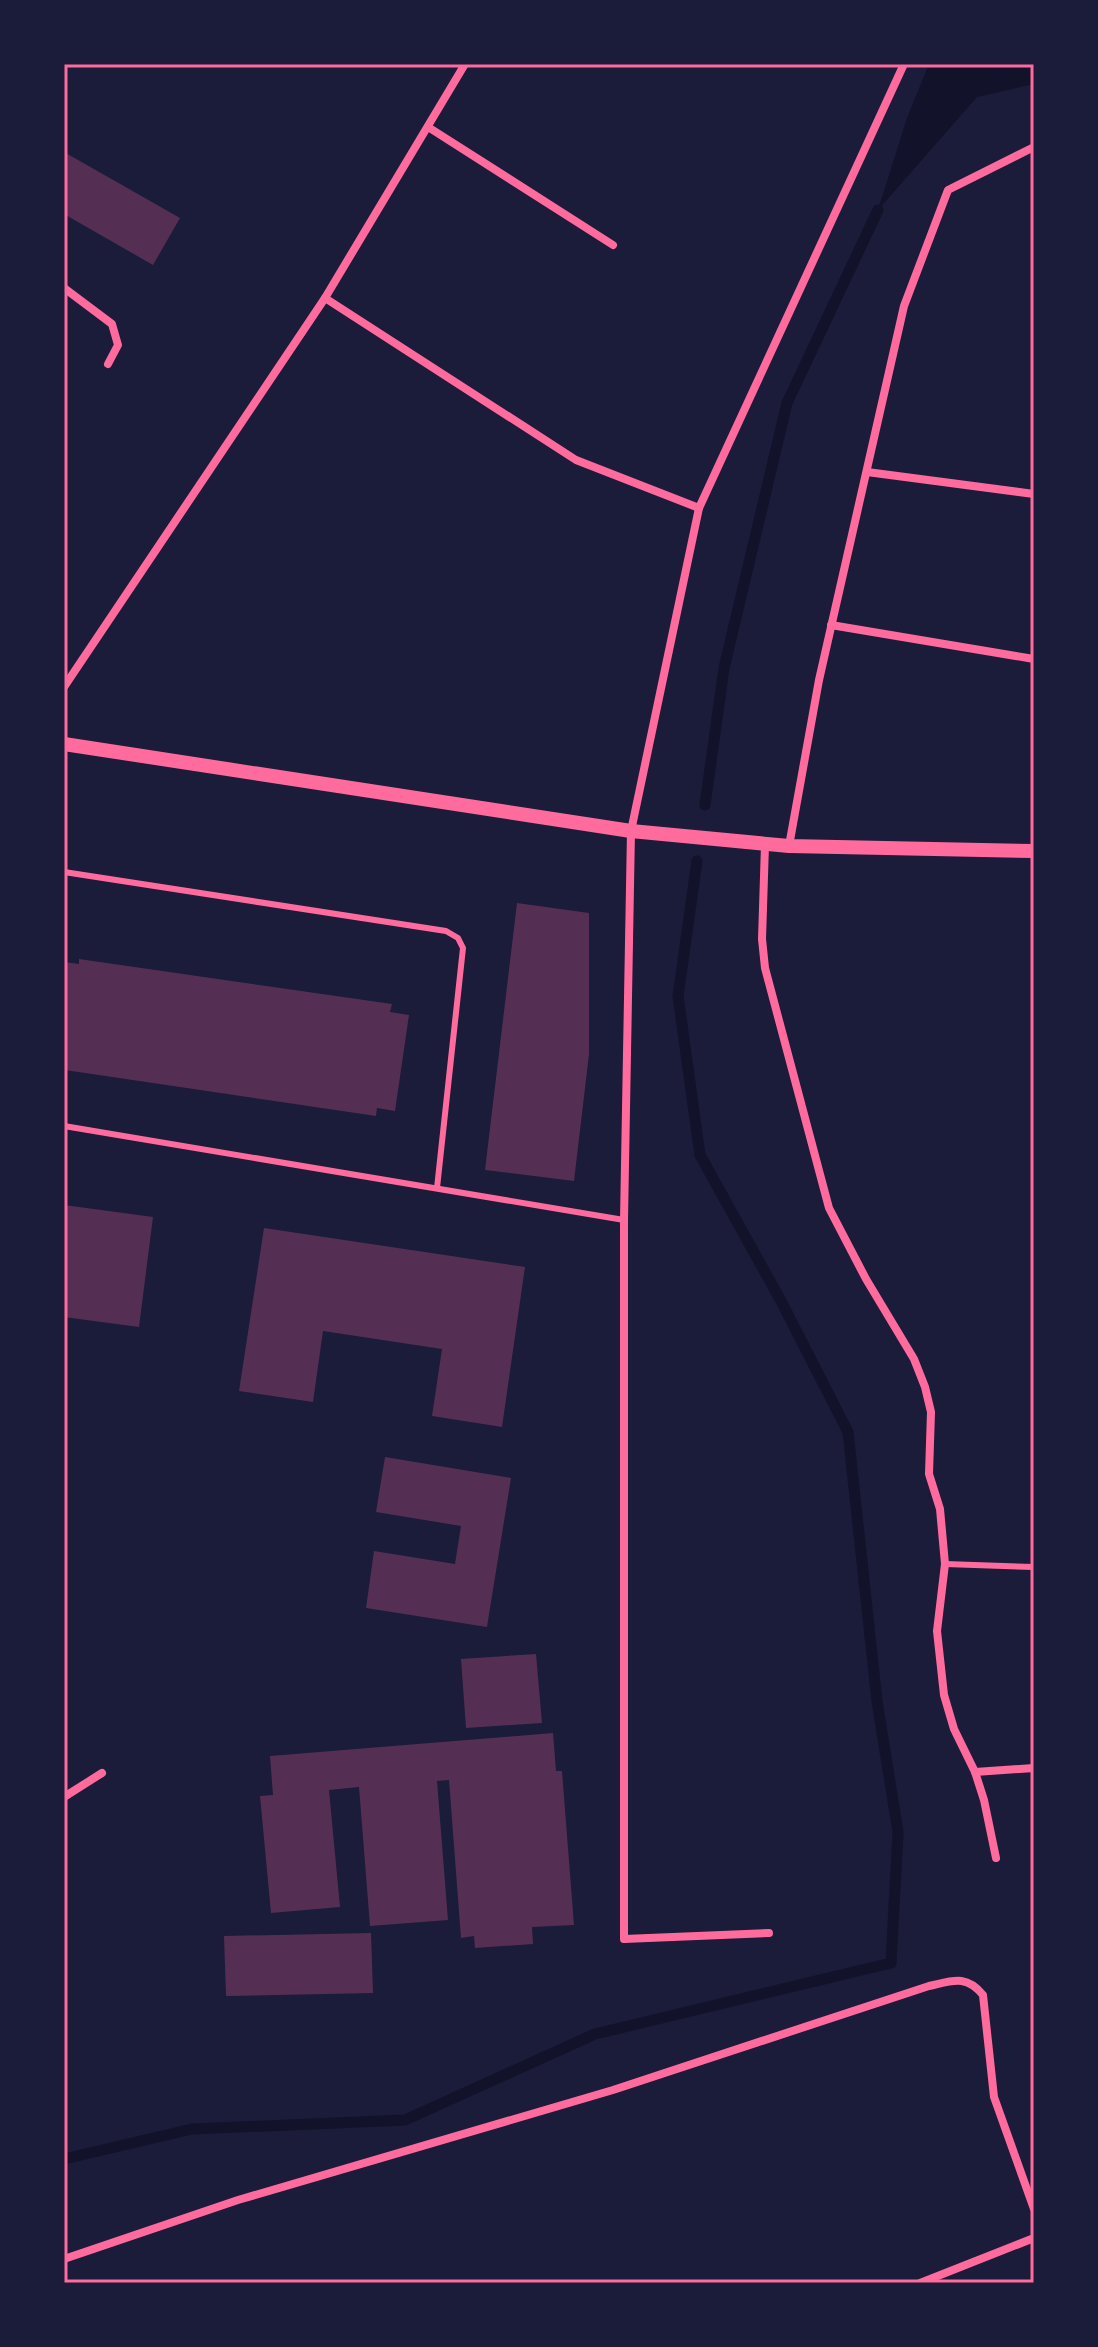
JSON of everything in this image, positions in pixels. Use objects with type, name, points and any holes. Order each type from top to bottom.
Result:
[{"type":"street","points":[[64,687],[325,298],[465,64]]},
{"type":"street","points":[[769,1933],[624,1939],[624,1220],[631,831],[699,508],[904,64]]},
{"type":"street","points":[[428,127],[613,245]]},
{"type":"street","points":[[789,846],[819,680],[904,306],[948,190],[1034,147]]},
{"type":"street","points":[[64,288],[112,324],[118,345],[108,364]]},
{"type":"street","points":[[325,298],[576,460],[699,508]]},
{"type":"street","points":[[867,472],[1034,494]]},
{"type":"street","points":[[831,625],[1034,659]]},
{"type":"street","points":[[64,744],[631,831],[765,845],[1034,851]]},
{"type":"street","points":[[765,845],[762,939],[769,983],[829,1208],[866,1279],[914,1359],[931,1412],[929,1474],[940,1509],[945,1564],[937,1631],[944,1695],[954,1729],[975,1772],[984,1800],[996,1858]]},
{"type":"street","points":[[975,1772],[1034,1768]]},
{"type":"street","points":[[64,1797],[102,1773]]},
{"type":"street","points":[[64,2259],[238,2200],[613,2090],[957,1979],[975,1985],[983,1995],[994,2097],[1034,2209]]},
{"type":"street","points":[[920,2283],[1034,2238]]},
{"type":"lane","points":[[64,872],[446,931],[458,938],[463,948],[437,1188]]},
{"type":"lane","points":[[64,1126],[624,1220]]},
{"type":"lane","points":[[945,1564],[1034,1567]]},
{"type":"shaded area","points":[[929,64],[1034,64],[1034,84],[977,97],[878,210],[907,118]]},
{"type":"building","points":[[64,152],[180,218],[153,265],[64,214]]},
{"type":"building","points":[[517,903],[589,913],[589,1054],[574,1181],[485,1170]]},
{"type":"building","points":[[79,959],[392,1004],[390,1012],[409,1015],[395,1111],[377,1108],[376,1116],[65,1070],[64,962],[79,964]]},
{"type":"building","points":[[64,1205],[153,1217],[139,1327],[64,1317]]},
{"type":"building","points":[[264,1228],[525,1267],[502,1427],[432,1416],[442,1349],[323,1331],[313,1402],[239,1391]]},
{"type":"building","points":[[385,1457],[511,1478],[487,1627],[366,1608],[374,1551],[455,1564],[461,1526],[376,1512]]},
{"type":"building","points":[[536,1654],[542,1723],[466,1728],[461,1659]]},
{"type":"building","points":[[553,1733],[556,1771],[562,1771],[574,1925],[532,1927],[533,1944],[475,1948],[474,1936],[461,1938],[449,1780],[437,1781],[448,1920],[370,1926],[359,1787],[329,1790],[340,1907],[271,1913],[260,1796],[273,1795],[270,1756]]},
{"type":"building","points":[[371,1933],[373,1993],[226,1996],[224,1936]]},
{"type":"waterway","points":[[705,805],[724,668],[787,403],[878,210]]},
{"type":"waterway","points":[[64,2159],[192,2129],[405,2120],[595,2034],[891,1963],[898,1832],[877,1701],[848,1432],[781,1301],[700,1155],[678,996],[697,861]]}]
